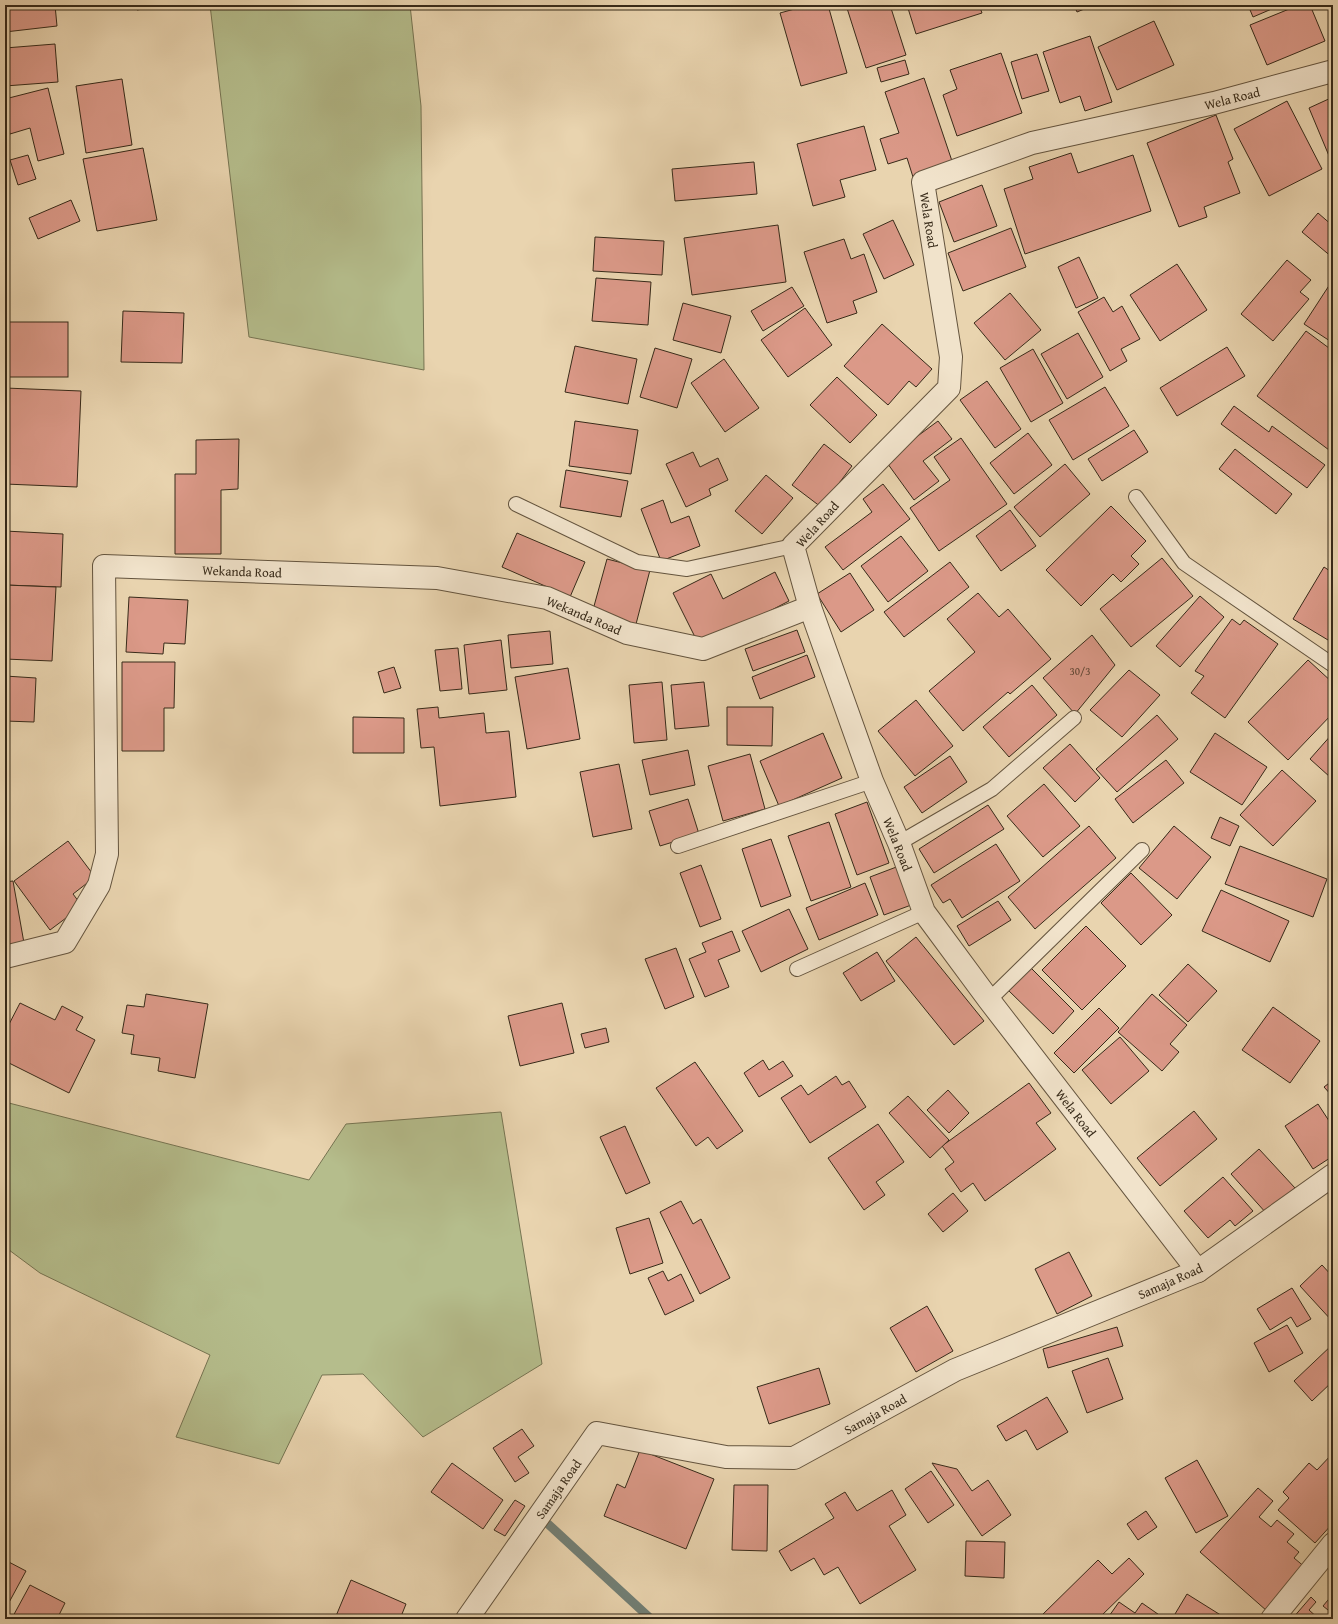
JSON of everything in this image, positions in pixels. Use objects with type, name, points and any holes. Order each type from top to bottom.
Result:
[{"type":"street","name":"Wela Road","points":[[1198,1271],[989,1000],[924,912],[899,843],[872,781],[810,607],[793,546],[949,388],[951,357],[923,182],[1032,143],[1214,103],[1333,71]]},
{"type":"street","name":"Wekanda Road","points":[[5,957],[65,942],[99,885],[107,854],[104,566],[437,578],[547,598],[627,633],[703,649],[810,607]]},
{"type":"street","name":"Samaja Road","points":[[467,1619],[597,1433],[726,1457],[794,1458],[955,1370],[1198,1271],[1333,1175]]},
{"type":"street","points":[[1272,1619],[1333,1544]]},
{"type":"lane","points":[[1136,497],[1184,563],[1333,665]]},
{"type":"lane","points":[[516,504],[637,562],[687,569],[793,546]]},
{"type":"lane","points":[[899,843],[992,790],[1074,718]]},
{"type":"lane","points":[[678,846],[872,781]]},
{"type":"lane","points":[[989,1000],[1142,850]]},
{"type":"lane","points":[[797,968],[924,912]]},
{"type":"green space","points":[[210,5],[410,5],[421,106],[424,370],[249,337]]},
{"type":"green space","points":[[5,1102],[309,1180],[346,1124],[501,1112],[542,1364],[423,1437],[363,1374],[322,1375],[279,1464],[176,1437],[210,1355],[40,1273],[5,1247]]},
{"type":"building","points":[[5,5],[55,5],[57,26],[5,32]]},
{"type":"building","points":[[136,5],[167,5],[137,10]]},
{"type":"building","points":[[809,5],[828,5],[847,73],[801,86],[780,13]]},
{"type":"building","points":[[846,5],[890,5],[906,55],[866,68]]},
{"type":"building","points":[[907,5],[979,5],[982,13],[916,34]]},
{"type":"building","points":[[1074,5],[1094,5],[1077,12]]},
{"type":"building","points":[[1248,5],[1281,5],[1253,17]]},
{"type":"building","points":[[1299,5],[1310,5],[1325,41],[1267,65],[1250,25]]},
{"type":"building","points":[[1154,21],[1174,65],[1117,90],[1098,47]]},
{"type":"building","points":[[1090,36],[1112,102],[1085,111],[1080,96],[1060,103],[1043,52]]},
{"type":"building","points":[[55,44],[58,82],[5,86],[5,48]]},
{"type":"building","points":[[1001,53],[1022,113],[957,136],[943,95],[957,89],[950,70]]},
{"type":"building","points":[[1037,54],[1049,91],[1022,99],[1011,62]]},
{"type":"building","points":[[905,60],[909,74],[881,82],[877,68]]},
{"type":"building","points":[[924,78],[953,164],[913,177],[907,158],[888,164],[880,139],[899,133],[885,92]]},
{"type":"building","points":[[122,79],[132,145],[86,153],[76,86]]},
{"type":"building","points":[[48,88],[64,154],[38,161],[30,128],[10,134],[5,115],[5,99]]},
{"type":"building","points":[[1333,97],[1333,163],[1332,163],[1309,108]]},
{"type":"building","points":[[1287,101],[1322,169],[1269,196],[1234,129]]},
{"type":"building","points":[[1216,115],[1233,159],[1228,162],[1240,193],[1204,207],[1207,217],[1179,227],[1147,143]]},
{"type":"building","points":[[864,126],[876,170],[840,180],[845,197],[813,206],[797,144]]},
{"type":"building","points":[[143,148],[157,220],[97,231],[83,159]]},
{"type":"building","points":[[1071,153],[1078,173],[1133,155],[1151,211],[1025,254],[1004,189],[1033,179],[1029,167]]},
{"type":"building","points":[[28,155],[36,179],[18,185],[10,160]]},
{"type":"building","points":[[754,162],[757,194],[675,201],[672,169]]},
{"type":"building","points":[[982,185],[997,226],[954,242],[939,202]]},
{"type":"building","points":[[71,200],[80,221],[38,239],[29,218]]},
{"type":"building","points":[[1318,213],[1333,226],[1333,258],[1302,232]]},
{"type":"building","points":[[893,220],[914,265],[884,279],[863,234]]},
{"type":"building","points":[[778,225],[786,282],[692,295],[684,238]]},
{"type":"building","points":[[1011,228],[1026,267],[963,291],[948,253]]},
{"type":"building","points":[[595,237],[664,241],[662,275],[593,271]]},
{"type":"building","points":[[844,239],[851,259],[864,254],[877,292],[853,301],[857,313],[827,323],[804,252]]},
{"type":"building","points":[[1079,257],[1098,298],[1076,308],[1058,267]]},
{"type":"building","points":[[1287,260],[1311,280],[1300,292],[1309,299],[1273,341],[1241,314]]},
{"type":"building","points":[[1177,264],[1207,310],[1160,341],[1130,295]]},
{"type":"building","points":[[596,278],[651,282],[648,325],[592,321]]},
{"type":"building","points":[[1332,281],[1333,282],[1333,343],[1304,324]]},
{"type":"building","points":[[792,287],[804,306],[763,331],[751,311]]},
{"type":"building","points":[[1010,293],[1041,330],[1005,360],[974,323]]},
{"type":"building","points":[[1104,297],[1113,312],[1122,306],[1140,339],[1121,349],[1127,361],[1110,371],[1078,312]]},
{"type":"building","points":[[683,303],[731,316],[721,353],[673,340]]},
{"type":"building","points":[[805,308],[832,345],[788,377],[761,340]]},
{"type":"building","points":[[123,311],[184,313],[182,363],[121,362]]},
{"type":"building","points":[[5,322],[68,322],[68,377],[5,377]]},
{"type":"building","points":[[882,324],[932,369],[916,387],[909,381],[888,405],[844,366]]},
{"type":"building","points":[[1306,331],[1333,351],[1333,453],[1257,396]]},
{"type":"building","points":[[1078,333],[1103,377],[1067,399],[1041,354]]},
{"type":"building","points":[[575,346],[637,359],[628,404],[565,392]]},
{"type":"building","points":[[1227,347],[1245,376],[1177,416],[1160,388]]},
{"type":"building","points":[[655,348],[692,359],[677,408],[640,397]]},
{"type":"building","points":[[1033,349],[1063,403],[1031,422],[1000,368]]},
{"type":"building","points":[[724,359],[759,408],[725,432],[691,383]]},
{"type":"building","points":[[837,377],[877,415],[850,443],[810,405]]},
{"type":"building","points":[[987,381],[1021,429],[995,448],[960,400]]},
{"type":"building","points":[[1105,387],[1129,426],[1073,460],[1049,420]]},
{"type":"building","points":[[5,388],[81,391],[77,487],[5,484]]},
{"type":"building","points":[[1234,406],[1269,432],[1272,426],[1325,465],[1307,488],[1221,424]]},
{"type":"building","points":[[575,421],[638,430],[631,474],[569,466]]},
{"type":"building","points":[[938,421],[952,439],[923,461],[939,481],[914,500],[885,460]]},
{"type":"building","points":[[1134,430],[1148,452],[1102,481],[1088,459]]},
{"type":"building","points":[[1028,433],[1052,465],[1014,494],[990,463]]},
{"type":"building","points":[[961,438],[1007,504],[939,551],[910,508],[950,480],[934,457]]},
{"type":"building","points":[[239,439],[238,489],[221,490],[221,554],[175,554],[175,474],[196,474],[196,440]]},
{"type":"building","points":[[824,444],[852,466],[821,507],[792,485]]},
{"type":"building","points":[[1235,449],[1292,494],[1276,514],[1219,469]]},
{"type":"building","points":[[693,452],[700,467],[718,458],[728,480],[709,489],[711,495],[686,507],[666,464]]},
{"type":"building","points":[[1065,464],[1090,494],[1040,537],[1014,507]]},
{"type":"building","points":[[566,470],[628,481],[621,517],[560,507]]},
{"type":"building","points":[[766,475],[793,498],[762,534],[735,511]]},
{"type":"building","points":[[883,484],[910,519],[843,570],[825,547],[872,512],[863,499]]},
{"type":"building","points":[[663,500],[671,523],[689,516],[700,546],[661,561],[641,509]]},
{"type":"building","points":[[1111,506],[1146,541],[1131,556],[1139,564],[1121,582],[1113,574],[1081,606],[1046,570]]},
{"type":"building","points":[[1010,510],[1036,546],[1001,571],[976,536]]},
{"type":"building","points":[[5,531],[63,534],[61,587],[5,585]]},
{"type":"building","points":[[517,533],[585,562],[570,597],[502,567]]},
{"type":"building","points":[[901,536],[928,571],[888,602],[861,566]]},
{"type":"building","points":[[1162,558],[1193,596],[1131,647],[1100,609]]},
{"type":"building","points":[[607,559],[650,570],[635,628],[591,617]]},
{"type":"building","points":[[950,562],[969,587],[904,637],[884,612]]},
{"type":"building","points":[[1324,567],[1333,573],[1333,643],[1293,619]]},
{"type":"building","points":[[775,572],[789,601],[700,647],[673,593],[711,574],[723,599]]},
{"type":"building","points":[[850,573],[874,610],[841,632],[817,594]]},
{"type":"building","points":[[5,585],[56,587],[52,661],[5,659]]},
{"type":"building","points":[[978,593],[999,617],[1008,609],[1051,659],[1010,694],[1008,692],[963,731],[929,691],[975,652],[947,619]]},
{"type":"building","points":[[1200,596],[1224,617],[1180,667],[1156,646]]},
{"type":"building","points":[[129,597],[188,600],[185,644],[164,643],[163,654],[126,652]]},
{"type":"building","points":[[1232,619],[1240,625],[1244,620],[1278,644],[1225,718],[1191,693],[1204,676],[1195,671]]},
{"type":"building","points":[[797,630],[805,652],[753,671],[745,649]]},
{"type":"building","points":[[550,631],[553,664],[511,668],[508,635]]},
{"type":"building","points":[[1092,635],[1115,665],[1075,714],[1043,678]]},
{"type":"building","points":[[501,640],[507,690],[469,694],[464,645]]},
{"type":"building","points":[[458,648],[462,689],[440,691],[435,650]]},
{"type":"building","points":[[807,655],[815,677],[760,699],[752,677]]},
{"type":"building","points":[[1308,660],[1333,683],[1333,713],[1288,760],[1248,722]]},
{"type":"building","points":[[122,662],[175,662],[174,708],[164,708],[164,751],[122,751]]},
{"type":"building","points":[[394,667],[401,688],[384,693],[378,672]]},
{"type":"building","points":[[568,668],[580,739],[527,749],[515,677]]},
{"type":"building","points":[[1129,670],[1160,695],[1122,737],[1090,710]]},
{"type":"building","points":[[5,676],[36,678],[34,722],[5,721]]},
{"type":"building","points":[[662,682],[667,740],[634,743],[629,685]]},
{"type":"building","points":[[704,682],[709,726],[675,729],[671,685]]},
{"type":"building","points":[[1032,685],[1057,715],[1009,757],[983,727]]},
{"type":"building","points":[[916,700],[953,746],[915,776],[878,731]]},
{"type":"building","points":[[438,707],[439,718],[484,713],[486,733],[509,731],[516,797],[440,806],[434,747],[421,748],[417,709]]},
{"type":"building","points":[[727,707],[773,707],[772,746],[727,745]]},
{"type":"building","points":[[1157,715],[1178,739],[1117,792],[1096,769]]},
{"type":"building","points":[[353,717],[404,718],[404,753],[353,753]]},
{"type":"building","points":[[823,733],[842,778],[779,806],[760,761]]},
{"type":"building","points":[[1215,733],[1267,767],[1242,805],[1190,772]]},
{"type":"building","points":[[1333,733],[1333,773],[1330,777],[1310,759]]},
{"type":"building","points":[[1070,744],[1100,778],[1075,802],[1043,768]]},
{"type":"building","points":[[688,750],[695,785],[650,795],[642,760]]},
{"type":"building","points":[[750,754],[765,809],[723,821],[708,766]]},
{"type":"building","points":[[950,756],[967,782],[922,813],[904,787]]},
{"type":"building","points":[[1166,760],[1184,783],[1133,823],[1115,799]]},
{"type":"building","points":[[619,764],[632,829],[593,837],[580,772]]},
{"type":"building","points":[[1282,770],[1316,801],[1273,846],[1240,815]]},
{"type":"building","points":[[1044,784],[1080,826],[1043,857],[1007,816]]},
{"type":"building","points":[[688,799],[699,834],[660,846],[649,811]]},
{"type":"building","points":[[867,802],[889,863],[857,875],[835,814]]},
{"type":"building","points":[[988,805],[1004,829],[934,873],[919,849]]},
{"type":"building","points":[[1220,817],[1239,826],[1230,846],[1211,838]]},
{"type":"building","points":[[829,822],[851,887],[811,901],[788,836]]},
{"type":"building","points":[[1089,826],[1116,858],[1035,929],[1008,897]]},
{"type":"building","points":[[1174,826],[1211,857],[1177,899],[1139,868]]},
{"type":"building","points":[[771,839],[791,896],[761,907],[742,849]]},
{"type":"building","points":[[68,841],[95,877],[73,894],[82,906],[50,930],[14,881]]},
{"type":"building","points":[[996,844],[1020,881],[962,918],[950,899],[943,903],[931,885]]},
{"type":"building","points":[[1240,846],[1327,879],[1313,917],[1225,884]]},
{"type":"building","points":[[701,865],[721,919],[700,927],[680,873]]},
{"type":"building","points":[[899,866],[914,904],[884,915],[870,877]]},
{"type":"building","points":[[1131,873],[1172,915],[1141,945],[1101,903]]},
{"type":"building","points":[[13,881],[24,943],[5,946],[5,882]]},
{"type":"building","points":[[865,883],[878,915],[819,940],[806,908]]},
{"type":"building","points":[[1221,890],[1289,921],[1270,962],[1202,931]]},
{"type":"building","points":[[998,901],[1011,920],[969,946],[957,926]]},
{"type":"building","points":[[789,909],[808,949],[761,972],[742,931]]},
{"type":"building","points":[[1086,926],[1126,966],[1082,1010],[1042,970]]},
{"type":"building","points":[[732,931],[740,951],[718,960],[729,987],[705,997],[689,959],[706,952],[702,943]]},
{"type":"building","points":[[916,937],[984,1021],[954,1045],[886,961]]},
{"type":"building","points":[[676,948],[694,997],[665,1009],[645,959]]},
{"type":"building","points":[[877,952],[895,981],[861,1001],[843,973]]},
{"type":"building","points":[[1188,964],[1217,991],[1188,1022],[1159,995]]},
{"type":"building","points":[[1029,966],[1074,1011],[1053,1034],[1007,989]]},
{"type":"building","points":[[146,994],[208,1004],[195,1078],[158,1071],[160,1058],[131,1054],[134,1035],[122,1033],[127,1005],[144,1007]]},
{"type":"building","points":[[1152,994],[1187,1025],[1170,1044],[1179,1052],[1162,1071],[1118,1032]]},
{"type":"building","points":[[20,1003],[55,1020],[62,1006],[83,1017],[76,1030],[95,1040],[69,1093],[5,1061],[5,1032]]},
{"type":"building","points":[[562,1003],[574,1053],[520,1066],[508,1016]]},
{"type":"building","points":[[1273,1007],[1320,1041],[1290,1083],[1242,1050]]},
{"type":"building","points":[[1099,1008],[1119,1028],[1074,1073],[1054,1053]]},
{"type":"building","points":[[606,1028],[609,1042],[585,1048],[581,1034]]},
{"type":"building","points":[[1120,1037],[1149,1071],[1111,1104],[1082,1070]]},
{"type":"building","points":[[763,1060],[769,1070],[783,1061],[793,1076],[759,1097],[744,1073]]},
{"type":"building","points":[[695,1062],[743,1131],[717,1149],[708,1137],[696,1146],[656,1088]]},
{"type":"building","points":[[836,1076],[842,1085],[849,1081],[866,1107],[810,1143],[781,1098],[801,1085],[808,1095]]},
{"type":"building","points":[[1333,1080],[1333,1097],[1324,1087]]},
{"type":"building","points":[[1029,1083],[1051,1113],[1036,1123],[1056,1149],[985,1201],[973,1183],[961,1192],[945,1169],[954,1162],[942,1146]]},
{"type":"building","points":[[948,1090],[969,1113],[949,1133],[927,1110]]},
{"type":"building","points":[[908,1096],[949,1140],[930,1158],[889,1113]]},
{"type":"building","points":[[1318,1104],[1333,1127],[1333,1156],[1313,1169],[1285,1126]]},
{"type":"building","points":[[1194,1111],[1217,1139],[1160,1186],[1137,1158]]},
{"type":"building","points":[[878,1124],[904,1162],[876,1182],[885,1195],[864,1210],[828,1158]]},
{"type":"building","points":[[625,1126],[650,1183],[626,1194],[600,1137]]},
{"type":"building","points":[[1259,1149],[1295,1188],[1267,1214],[1231,1174]]},
{"type":"building","points":[[1223,1177],[1253,1211],[1235,1226],[1230,1220],[1208,1238],[1184,1211]]},
{"type":"building","points":[[953,1193],[968,1211],[943,1232],[928,1214]]},
{"type":"building","points":[[681,1201],[693,1224],[701,1219],[730,1278],[700,1294],[660,1212]]},
{"type":"building","points":[[649,1218],[663,1263],[630,1274],[616,1228]]},
{"type":"building","points":[[1069,1252],[1092,1296],[1057,1314],[1035,1269]]},
{"type":"building","points":[[1322,1265],[1333,1277],[1333,1322],[1300,1286]]},
{"type":"building","points":[[663,1271],[668,1281],[681,1274],[694,1301],[665,1315],[648,1278]]},
{"type":"building","points":[[1292,1288],[1311,1319],[1297,1327],[1291,1317],[1270,1330],[1257,1309]]},
{"type":"building","points":[[927,1306],[953,1351],[916,1372],[890,1328]]},
{"type":"building","points":[[1287,1325],[1303,1353],[1269,1372],[1254,1343]]},
{"type":"building","points":[[1117,1327],[1123,1346],[1048,1368],[1043,1349]]},
{"type":"building","points":[[1333,1344],[1333,1381],[1312,1401],[1294,1381]]},
{"type":"building","points":[[1108,1358],[1123,1399],[1087,1413],[1072,1371]]},
{"type":"building","points":[[819,1368],[830,1404],[769,1424],[757,1387]]},
{"type":"building","points":[[1047,1397],[1068,1432],[1037,1450],[1026,1430],[1006,1441],[997,1426]]},
{"type":"building","points":[[522,1429],[534,1446],[518,1457],[529,1473],[515,1482],[493,1448]]},
{"type":"building","points":[[640,1450],[714,1479],[686,1549],[604,1516],[617,1484],[625,1488]]},
{"type":"building","points":[[1333,1453],[1333,1523],[1315,1543],[1278,1510],[1289,1498],[1283,1492],[1309,1463],[1317,1470]]},
{"type":"building","points":[[1197,1460],[1228,1516],[1196,1533],[1165,1478]]},
{"type":"building","points":[[452,1463],[503,1500],[483,1529],[431,1492]]},
{"type":"building","points":[[932,1463],[957,1469],[972,1491],[988,1480],[1011,1515],[982,1536]]},
{"type":"building","points":[[931,1471],[954,1505],[928,1523],[905,1489]]},
{"type":"building","points":[[734,1485],[768,1485],[767,1551],[732,1550]]},
{"type":"building","points":[[1258,1488],[1273,1501],[1259,1517],[1271,1527],[1277,1520],[1294,1534],[1287,1542],[1299,1552],[1294,1558],[1306,1568],[1267,1611],[1200,1552]]},
{"type":"building","points":[[892,1490],[906,1515],[889,1526],[916,1570],[860,1604],[838,1567],[824,1575],[814,1558],[791,1571],[779,1551],[834,1518],[825,1504],[845,1492],[857,1511]]},
{"type":"building","points":[[515,1500],[525,1506],[505,1536],[494,1530]]},
{"type":"building","points":[[1146,1511],[1157,1527],[1138,1540],[1127,1524]]},
{"type":"building","points":[[966,1541],[1005,1542],[1004,1578],[965,1576]]},
{"type":"building","points":[[1129,1558],[1144,1574],[1098,1619],[1038,1619],[1098,1560],[1112,1574]]},
{"type":"building","points":[[5,1560],[26,1571],[6,1608],[5,1608]]},
{"type":"building","points":[[351,1580],[406,1604],[400,1619],[343,1619],[336,1616]]},
{"type":"building","points":[[30,1585],[65,1603],[57,1619],[5,1619],[5,1614],[12,1618]]},
{"type":"building","points":[[1187,1594],[1227,1619],[1172,1619]]},
{"type":"building","points":[[1333,1594],[1333,1614],[1323,1606]]},
{"type":"building","points":[[1311,1597],[1316,1602],[1309,1610],[1319,1619],[1292,1619]]},
{"type":"building","points":[[1119,1602],[1135,1613],[1142,1603],[1165,1619],[1107,1619]]},
{"type":"waterway","points":[[548,1524],[651,1619]]}]
